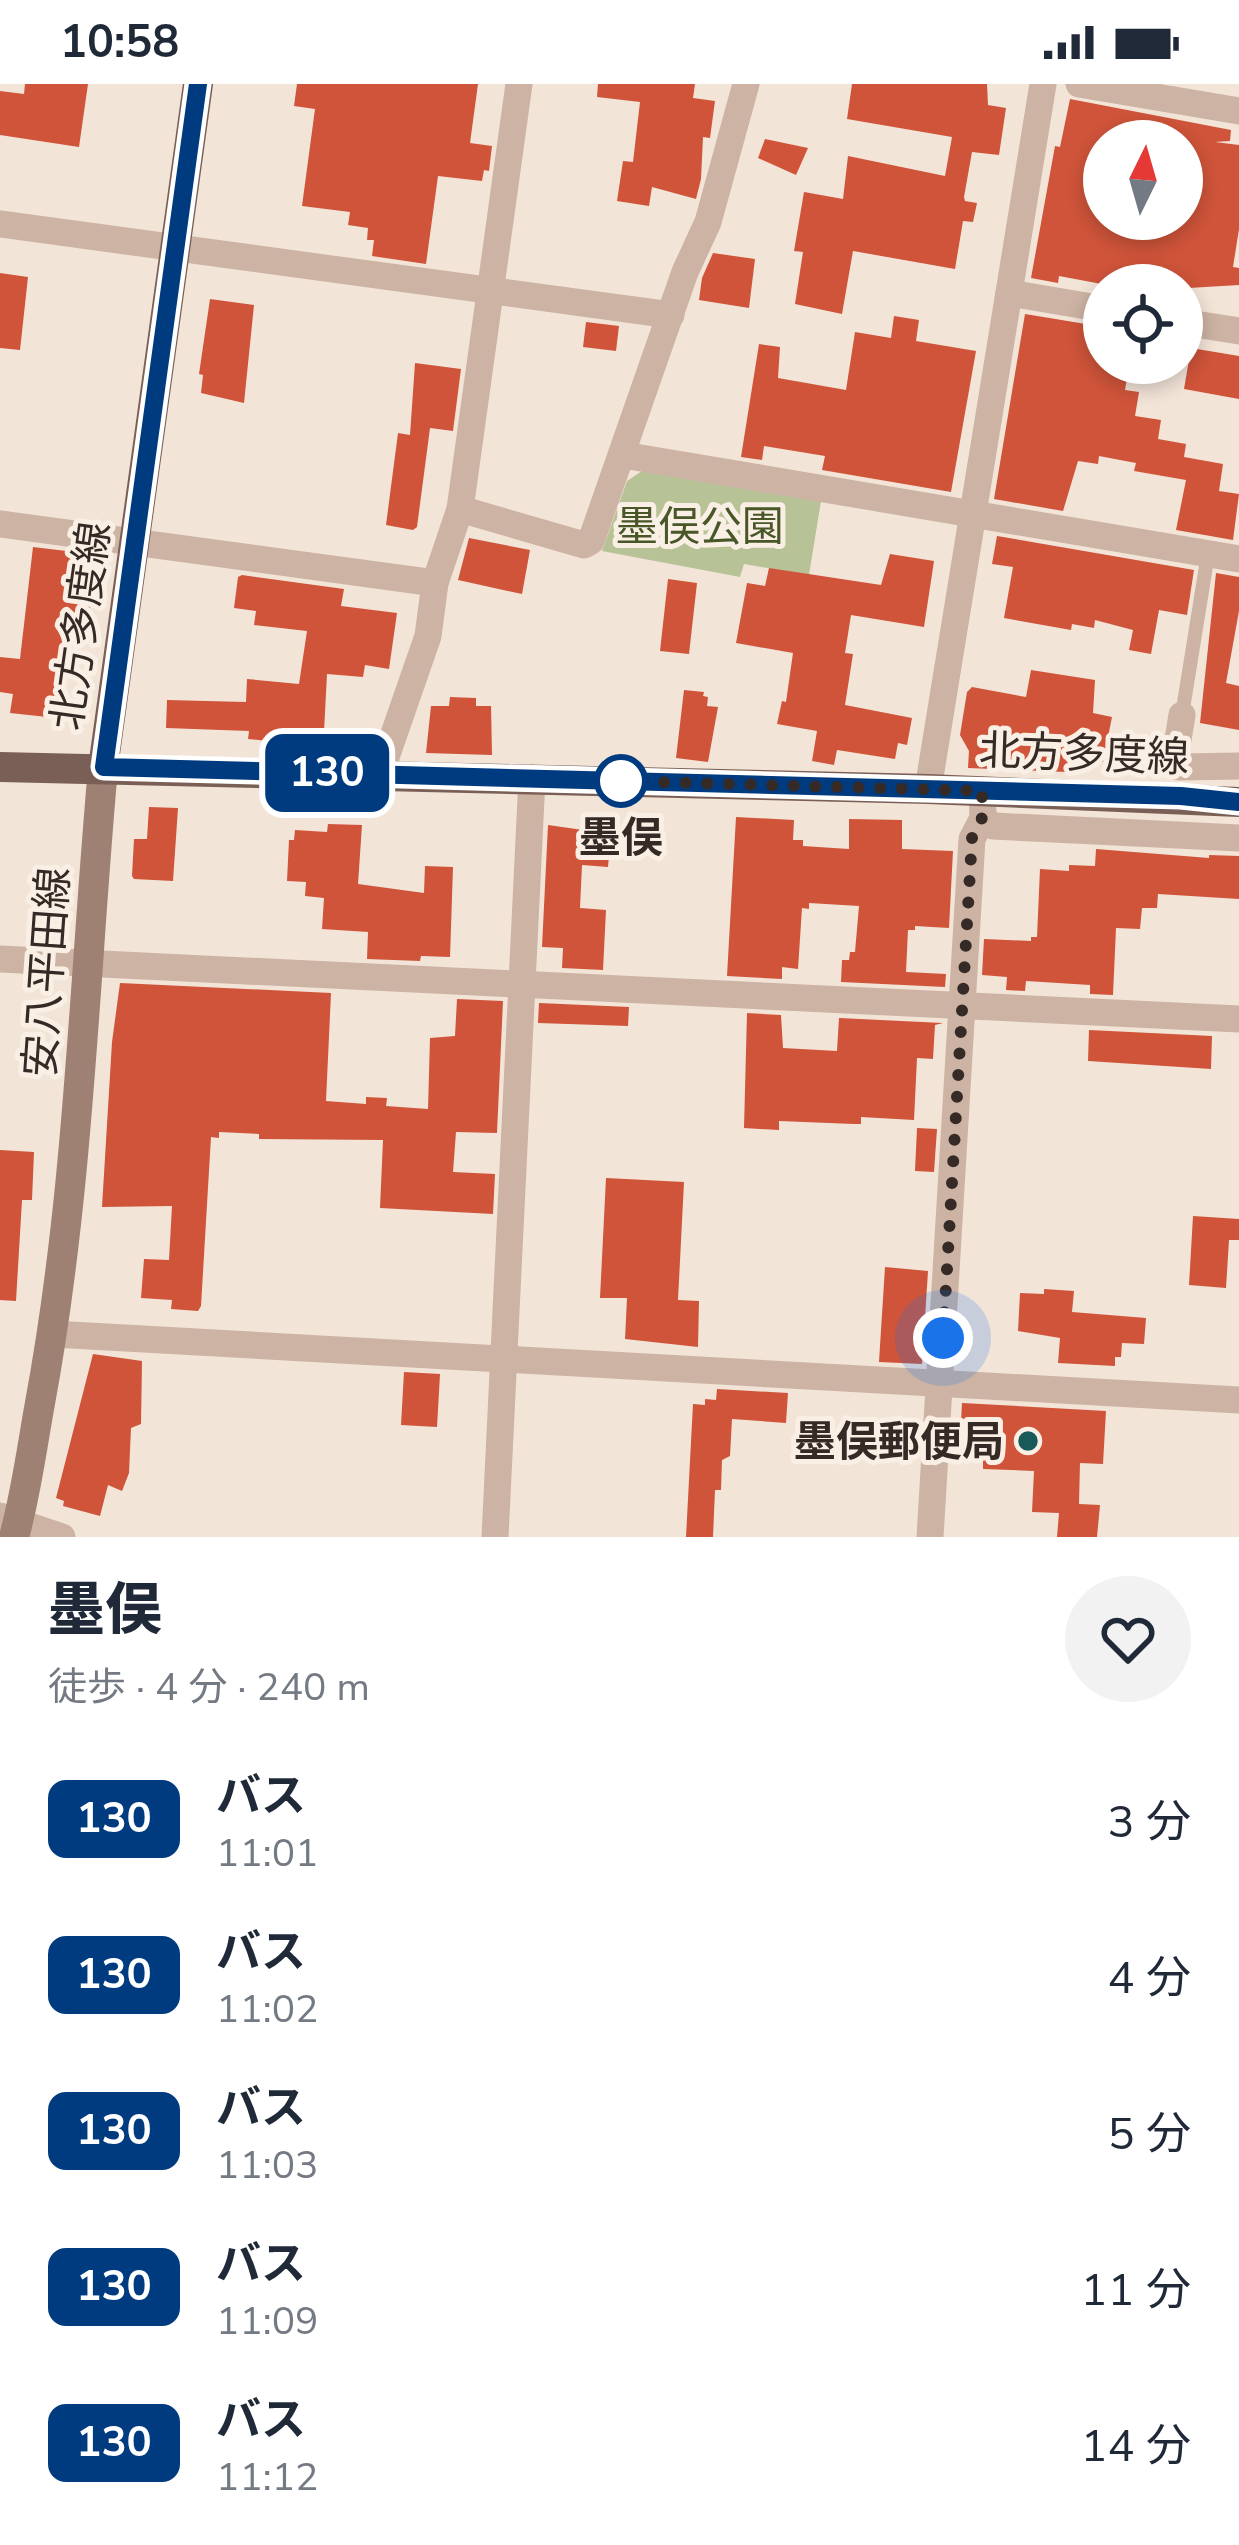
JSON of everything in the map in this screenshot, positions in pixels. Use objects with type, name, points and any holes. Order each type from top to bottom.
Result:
[{"type":"main road","name":"北方多度線","points":[[198,84],[104,767],[928,789],[982,804],[1239,802]]},
{"type":"main road","points":[[0,766],[104,767]]},
{"type":"main road","name":"安八平田線","points":[[10,1525],[53,1334],[91,964],[104,767]]},
{"type":"street","points":[[385,775],[386,757],[428,636],[435,583],[460,509],[519,84]]},
{"type":"street","points":[[460,509],[584,545],[597,530],[708,222],[746,84]]},
{"type":"street","points":[[928,789],[1042,84]]},
{"type":"street","points":[[1078,84],[1239,111]]},
{"type":"street","points":[[0,224],[671,315]]},
{"type":"street","points":[[1010,293],[1083,305]]},
{"type":"street","points":[[1203,325],[1239,331]]},
{"type":"street","points":[[623,454],[1239,559]]},
{"type":"street","points":[[0,524],[435,583]]},
{"type":"street","points":[[1182,715],[1175,758],[1179,767],[1239,766]]},
{"type":"street","points":[[495,1537],[532,778]]},
{"type":"street","points":[[982,804],[993,826],[1239,838]]},
{"type":"street","points":[[930,1537],[972,838],[982,804]]},
{"type":"street","points":[[0,959],[1239,1018]]},
{"type":"street","points":[[53,1334],[1239,1400]]},
{"type":"street","points":[[10,1525],[62,1537]]},
{"type":"lane","points":[[1182,715],[1208,554]]},
{"type":"green space","name":"墨俣公園","points":[[642,471],[821,501],[809,575],[744,564],[740,577],[602,551],[627,481]]},
{"type":"building","points":[[25,84],[88,84],[79,147],[0,135],[0,91],[24,94]]},
{"type":"building","points":[[297,84],[478,84],[470,143],[492,146],[489,171],[484,170],[482,181],[438,176],[426,264],[372,256],[374,240],[367,240],[368,228],[348,225],[350,212],[302,206],[315,109],[294,106]]},
{"type":"building","points":[[598,84],[695,84],[693,98],[715,101],[710,138],[703,137],[696,199],[652,187],[649,206],[617,201],[623,161],[633,162],[640,102],[597,97]]},
{"type":"building","points":[[852,84],[987,84],[988,105],[1006,108],[999,155],[972,152],[964,197],[977,203],[973,222],[963,221],[955,269],[853,251],[842,314],[795,304],[803,252],[794,251],[804,192],[843,199],[848,156],[945,176],[952,137],[847,119]]},
{"type":"building","points":[[1070,99],[1179,120],[1083,120],[1083,240],[1203,240],[1203,125],[1231,130],[1230,141],[1215,142],[1239,145],[1239,229],[1233,267],[1239,268],[1239,285],[1203,287],[1203,264],[1083,264],[1083,280],[1059,276],[1058,283],[1031,278],[1055,146],[1060,147]]},
{"type":"building","points":[[765,139],[808,148],[796,175],[758,158]]},
{"type":"building","points":[[713,253],[755,259],[749,308],[699,300]]},
{"type":"building","points":[[0,273],[28,277],[20,350],[0,348]]},
{"type":"building","points":[[210,299],[254,305],[244,403],[201,393],[203,375],[199,374]]},
{"type":"building","points":[[1025,314],[1083,324],[1083,384],[1126,384],[1125,390],[1139,392],[1135,416],[1161,420],[1158,439],[1186,444],[1184,457],[1223,464],[1219,491],[1239,494],[1233,540],[1176,530],[1186,480],[1134,471],[1136,463],[1099,456],[1098,464],[1078,461],[1063,511],[994,499]]},
{"type":"building","points":[[894,316],[919,320],[916,341],[976,351],[951,492],[822,470],[825,456],[764,446],[762,460],[741,457],[759,344],[780,347],[778,378],[846,390],[855,332],[891,338]]},
{"type":"building","points":[[586,322],[619,326],[616,351],[583,347]]},
{"type":"building","points":[[1203,350],[1239,356],[1239,399],[1184,389],[1185,384],[1203,384]]},
{"type":"building","points":[[415,363],[461,369],[453,431],[430,428],[413,530],[386,525],[398,433],[410,435]]},
{"type":"building","points":[[997,536],[1194,570],[1187,615],[1159,610],[1151,654],[1129,650],[1133,630],[1095,620],[1094,628],[1072,624],[1071,630],[1004,618],[1013,567],[992,564]]},
{"type":"building","points":[[469,538],[530,550],[522,594],[458,580]]},
{"type":"building","points":[[33,547],[83,553],[80,574],[94,575],[86,644],[66,641],[57,718],[10,713],[13,694],[0,692],[0,657],[20,659]]},
{"type":"building","points":[[890,554],[934,561],[924,627],[851,615],[845,653],[853,654],[845,705],[912,718],[907,745],[898,743],[895,759],[837,750],[834,765],[812,761],[817,731],[777,724],[782,701],[786,702],[793,653],[736,643],[747,583],[765,586],[769,568],[881,585]]},
{"type":"building","points":[[1216,573],[1239,577],[1239,611],[1226,683],[1239,686],[1239,730],[1200,723]]},
{"type":"building","points":[[242,575],[344,589],[341,606],[397,613],[389,669],[365,665],[363,677],[327,674],[323,751],[248,739],[249,731],[166,728],[167,700],[246,702],[247,679],[299,684],[307,631],[254,625],[256,611],[234,608]]},
{"type":"building","points":[[668,579],[697,583],[689,654],[660,651]]},
{"type":"building","points":[[1031,670],[1095,680],[1093,713],[1112,717],[1103,762],[1069,756],[1067,772],[968,768],[969,751],[960,735],[967,692],[972,687],[1026,697]]},
{"type":"building","points":[[684,690],[704,692],[707,706],[718,707],[708,762],[676,758]]},
{"type":"building","points":[[450,697],[476,698],[476,706],[491,706],[492,755],[426,753],[431,706],[449,706]]},
{"type":"building","points":[[149,807],[178,808],[173,881],[132,876],[134,839],[147,839]]},
{"type":"building","points":[[736,817],[794,820],[793,840],[803,840],[803,846],[849,849],[849,819],[902,820],[902,849],[953,851],[949,928],[915,926],[908,930],[906,972],[946,974],[945,987],[841,982],[842,960],[849,960],[850,952],[855,952],[859,906],[809,903],[809,909],[802,908],[798,969],[782,967],[782,979],[727,976]]},
{"type":"building","points":[[328,824],[362,825],[358,884],[424,893],[425,866],[453,867],[450,957],[367,959],[368,932],[322,929],[324,898],[305,896],[306,882],[287,881],[289,840],[294,840],[295,830],[327,832]]},
{"type":"building","points":[[548,825],[611,834],[608,867],[582,865],[580,908],[606,910],[603,970],[562,968],[563,948],[542,947]]},
{"type":"building","points":[[1096,849],[1239,856],[1239,899],[1158,894],[1157,908],[1142,908],[1140,929],[1116,928],[1113,995],[1090,994],[1090,985],[1026,981],[1025,991],[1006,990],[1007,977],[982,975],[984,939],[1031,941],[1037,937],[1040,869],[1095,866]]},
{"type":"building","points":[[120,983],[331,993],[326,1101],[366,1104],[366,1097],[387,1098],[386,1106],[428,1109],[430,1038],[455,1036],[457,999],[503,1001],[497,1133],[456,1132],[453,1172],[495,1174],[493,1214],[380,1208],[383,1140],[259,1139],[259,1134],[219,1132],[219,1138],[211,1137],[201,1306],[198,1311],[171,1309],[172,1300],[141,1298],[144,1259],[169,1260],[172,1206],[102,1207]]},
{"type":"building","points":[[539,1003],[629,1007],[628,1026],[538,1023]]},
{"type":"building","points":[[747,1013],[781,1015],[783,1048],[837,1051],[839,1018],[943,1023],[935,1025],[933,1059],[917,1058],[914,1120],[861,1117],[861,1124],[779,1121],[779,1130],[744,1128]]},
{"type":"building","points":[[1089,1030],[1212,1036],[1211,1069],[1088,1061]]},
{"type":"building","points":[[917,1128],[937,1129],[934,1172],[915,1171]]},
{"type":"building","points":[[0,1150],[34,1152],[32,1200],[22,1200],[16,1301],[0,1300]]},
{"type":"building","points":[[606,1178],[684,1182],[678,1300],[699,1301],[698,1347],[625,1339],[627,1298],[600,1298]]},
{"type":"building","points":[[1193,1216],[1239,1219],[1239,1240],[1229,1240],[1226,1288],[1189,1285]]},
{"type":"building","points":[[885,1267],[928,1271],[922,1364],[879,1362]]},
{"type":"building","points":[[1044,1289],[1074,1291],[1072,1312],[1146,1318],[1144,1344],[1122,1343],[1115,1366],[1058,1363],[1060,1338],[1018,1331],[1020,1293],[1044,1294]]},
{"type":"building","points":[[93,1354],[142,1361],[141,1424],[131,1428],[129,1473],[122,1491],[108,1485],[100,1516],[63,1506],[64,1501],[56,1498]]},
{"type":"building","points":[[404,1372],[440,1374],[437,1427],[401,1425]]},
{"type":"building","points":[[717,1389],[788,1393],[786,1423],[732,1419],[730,1456],[722,1460],[721,1490],[715,1490],[713,1537],[686,1537],[693,1404],[716,1400]]},
{"type":"building","points":[[962,1403],[1106,1411],[1103,1464],[1080,1463],[1079,1504],[1100,1505],[1097,1537],[1057,1537],[1059,1513],[1032,1512],[1034,1471],[983,1469],[983,1458],[959,1457]]},
{"type":"bus line","name":"130","points":[[198,84],[104,767],[1181,796],[1239,802]]},
{"type":"place","name":"墨俣","points":[[621,781]]},
{"type":"place","name":"墨俣郵便局","points":[[1028,1441]]},
{"type":"route","points":[[621,781],[982,791],[982,818],[972,838],[943,1338]]}]
